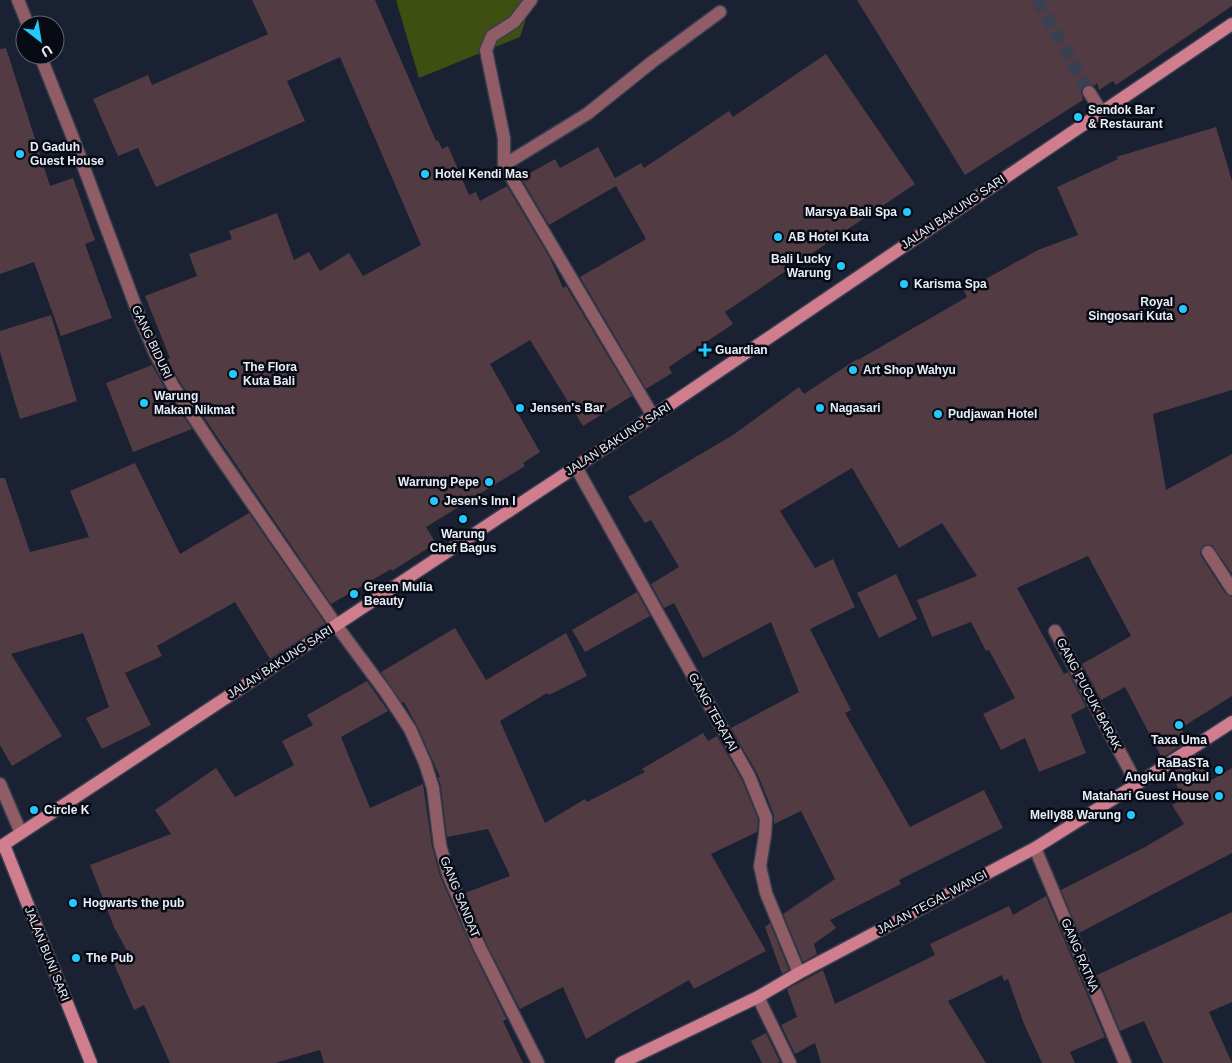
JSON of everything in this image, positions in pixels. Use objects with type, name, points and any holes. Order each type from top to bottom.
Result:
[{"type":"main road","name":"JALAN BAKUNG SARI","points":[[2,846],[653,416],[1232,24]]},
{"type":"main road","name":"JALAN TEGAL WANGI","points":[[621,1063],[758,997],[798,973],[1035,848],[1232,722]]},
{"type":"main road","name":"JALAN BUNI SARI","points":[[2,846],[91,1063]]},
{"type":"street","points":[[18,0],[24,15]]},
{"type":"street","points":[[531,0],[514,22],[492,36],[486,50],[504,138],[504,165],[653,416]]},
{"type":"street","points":[[504,165],[587,114],[652,62],[720,12]]},
{"type":"street","name":"GANG BIDURI","points":[[44,65],[72,133],[140,318],[156,355],[173,386],[218,454],[336,625]]},
{"type":"street","points":[[1089,92],[1101,111]]},
{"type":"street","name":"GANG TERATAI","points":[[576,466],[749,776],[766,818],[766,835],[760,866],[766,893],[798,973]]},
{"type":"street","points":[[1208,552],[1232,589]]},
{"type":"street","name":"GANG SANDAT","points":[[336,625],[385,691],[410,730],[425,763],[433,788],[440,845],[448,874],[479,946],[538,1063]]},
{"type":"street","name":"GANG PUCUK BARAK","points":[[1055,631],[1137,784]]},
{"type":"street","points":[[0,784],[21,833]]},
{"type":"street","name":"GANG RATNA","points":[[1035,848],[1125,1063]]},
{"type":"street","points":[[758,997],[790,1063]]},
{"type":"green space","points":[[396,0],[532,0],[520,37],[419,78]]},
{"type":"building","points":[[252,0],[375,0],[436,141],[438,140],[442,149],[448,146],[469,195],[476,192],[480,201],[507,186],[550,258],[563,288],[566,286],[632,396],[583,426],[530,340],[490,364],[540,452],[523,463],[525,466],[426,527],[436,543],[392,571],[391,569],[331,604],[180,382],[167,359],[170,358],[145,296],[197,276],[189,254],[232,239],[229,231],[277,213],[294,260],[309,252],[320,271],[349,253],[363,276],[421,245],[340,57],[287,81],[305,121],[156,187],[138,148],[118,156],[93,99],[148,75],[152,85],[268,34]]},
{"type":"building","points":[[857,0],[1232,0],[1232,6],[1116,85],[1113,81],[1099,90],[1097,83],[1094,86],[1084,85],[1081,92],[1083,100],[965,175]]},
{"type":"building","points":[[6,48],[50,186],[73,178],[95,240],[85,244],[112,318],[61,336],[34,262],[0,274],[0,49]]},
{"type":"building","points":[[826,54],[915,184],[725,312],[733,324],[669,367],[672,373],[646,389],[580,277],[646,239],[616,186],[549,225],[521,178],[555,159],[560,168],[598,147],[615,178],[641,163],[644,168],[729,111],[733,117]]},
{"type":"building","points":[[1216,127],[1232,181],[1232,390],[1153,414],[1166,490],[1232,454],[1232,574],[1212,545],[1204,545],[1200,552],[1225,593],[1232,597],[1232,696],[1181,728],[1188,741],[1162,758],[1125,687],[1101,700],[1082,664],[1131,636],[1088,556],[1017,588],[1064,674],[1068,672],[1086,707],[1071,715],[1086,753],[1039,772],[1025,738],[1001,750],[983,714],[1015,698],[989,650],[986,651],[971,622],[932,637],[917,600],[977,576],[942,523],[899,548],[852,468],[780,511],[815,568],[833,559],[855,607],[810,629],[851,710],[845,713],[910,827],[984,790],[1003,828],[899,880],[901,884],[830,920],[836,928],[814,944],[817,954],[803,962],[783,914],[835,879],[801,811],[774,824],[774,815],[757,773],[731,728],[799,692],[771,622],[703,658],[674,603],[664,608],[651,584],[679,567],[651,520],[645,523],[628,497],[733,435],[799,387],[804,394],[857,359],[967,297],[964,291],[1038,250],[1078,235],[1057,187],[1118,159],[1116,157]]},
{"type":"building","points":[[51,315],[77,401],[20,419],[0,352],[0,331]]},
{"type":"building","points":[[152,365],[192,429],[133,452],[106,383]]},
{"type":"building","points":[[135,463],[180,554],[249,513],[325,623],[270,659],[235,602],[157,646],[162,656],[125,673],[151,725],[102,749],[86,718],[109,707],[83,633],[11,654],[62,736],[12,766],[0,745],[0,478],[5,478],[30,552],[89,537],[70,491]]},
{"type":"building","points":[[896,574],[917,619],[879,638],[857,593]]},
{"type":"building","points":[[637,592],[650,616],[585,652],[572,630]]},
{"type":"building","points":[[455,628],[486,680],[566,633],[587,676],[549,695],[547,693],[500,721],[545,823],[585,799],[587,802],[645,772],[642,769],[703,733],[708,741],[717,736],[742,780],[758,819],[757,832],[711,854],[766,951],[694,989],[689,980],[586,1039],[563,987],[520,1009],[486,943],[465,893],[510,876],[488,829],[447,837],[438,777],[440,777],[404,702],[402,703],[381,672]]},
{"type":"building","points":[[367,681],[388,711],[341,737],[370,808],[423,784],[432,846],[440,876],[472,949],[507,1019],[503,1021],[523,1063],[324,1063],[320,1050],[275,1063],[170,1063],[144,1005],[134,1010],[111,957],[127,951],[114,927],[90,865],[171,834],[155,810],[216,768],[235,797],[294,765],[282,741],[313,725],[307,715]]},
{"type":"building","points":[[1196,755],[1210,781],[1232,768],[1232,853],[1079,933],[1061,890],[1145,847],[1184,824],[1172,805],[1183,798],[1170,772]]},
{"type":"building","points":[[1046,896],[1105,1037],[1070,1052],[1075,1063],[1042,1063],[1024,1024],[1008,979],[1004,981],[1002,975],[948,1001],[986,1063],[821,1063],[815,1043],[795,1054],[781,1025],[797,1017],[787,989],[823,970],[835,1004],[935,955],[930,944],[1009,906],[1013,915]]},
{"type":"building","points":[[1232,912],[1232,1002],[1209,1012],[1232,1063],[1163,1063],[1144,1021],[1120,1031],[1097,975]]},
{"type":"building","points":[[770,923],[789,970],[782,974],[765,927]]},
{"type":"building","points":[[766,1033],[780,1062],[762,1063],[751,1041]]},
{"type":"tunnel","points":[[1037,0],[1089,92]]},
{"type":"place","name":"Sendok Bar & Restaurant","points":[[1078,117]]},
{"type":"place","name":"D Gaduh Guest House","points":[[20,154]]},
{"type":"place","name":"Hotel Kendi Mas","points":[[425,174]]},
{"type":"place","name":"Marsya Bali Spa","points":[[907,212]]},
{"type":"place","name":"AB Hotel Kuta","points":[[778,237]]},
{"type":"place","name":"Bali Lucky Warung","points":[[841,266]]},
{"type":"place","name":"Karisma Spa","points":[[904,284]]},
{"type":"place","name":"Royal Singosari Kuta","points":[[1183,309]]},
{"type":"place","name":"Guardian","points":[[705,350]]},
{"type":"place","name":"Art Shop Wahyu","points":[[853,370]]},
{"type":"place","name":"The Flora Kuta Bali","points":[[233,374]]},
{"type":"place","name":"Warung Makan Nikmat","points":[[144,403]]},
{"type":"place","name":"Jensen's Bar","points":[[520,408]]},
{"type":"place","name":"Nagasari","points":[[820,408]]},
{"type":"place","name":"Pudjawan Hotel","points":[[938,414]]},
{"type":"place","name":"Warrung Pepe","points":[[489,482]]},
{"type":"place","name":"Jesen's Inn I","points":[[434,501]]},
{"type":"place","name":"Warung Chef Bagus","points":[[463,519]]},
{"type":"place","name":"Green Mulia Beauty","points":[[354,594]]},
{"type":"place","name":"Taxa Uma","points":[[1179,725]]},
{"type":"place","name":"RaBaSTa Angkul Angkul","points":[[1219,770]]},
{"type":"place","name":"Matahari Guest House","points":[[1219,796]]},
{"type":"place","name":"Circle K","points":[[34,810]]},
{"type":"place","name":"Melly88 Warung","points":[[1131,815]]},
{"type":"place","name":"Hogwarts the pub","points":[[73,903]]},
{"type":"place","name":"The Pub","points":[[76,958]]}]
